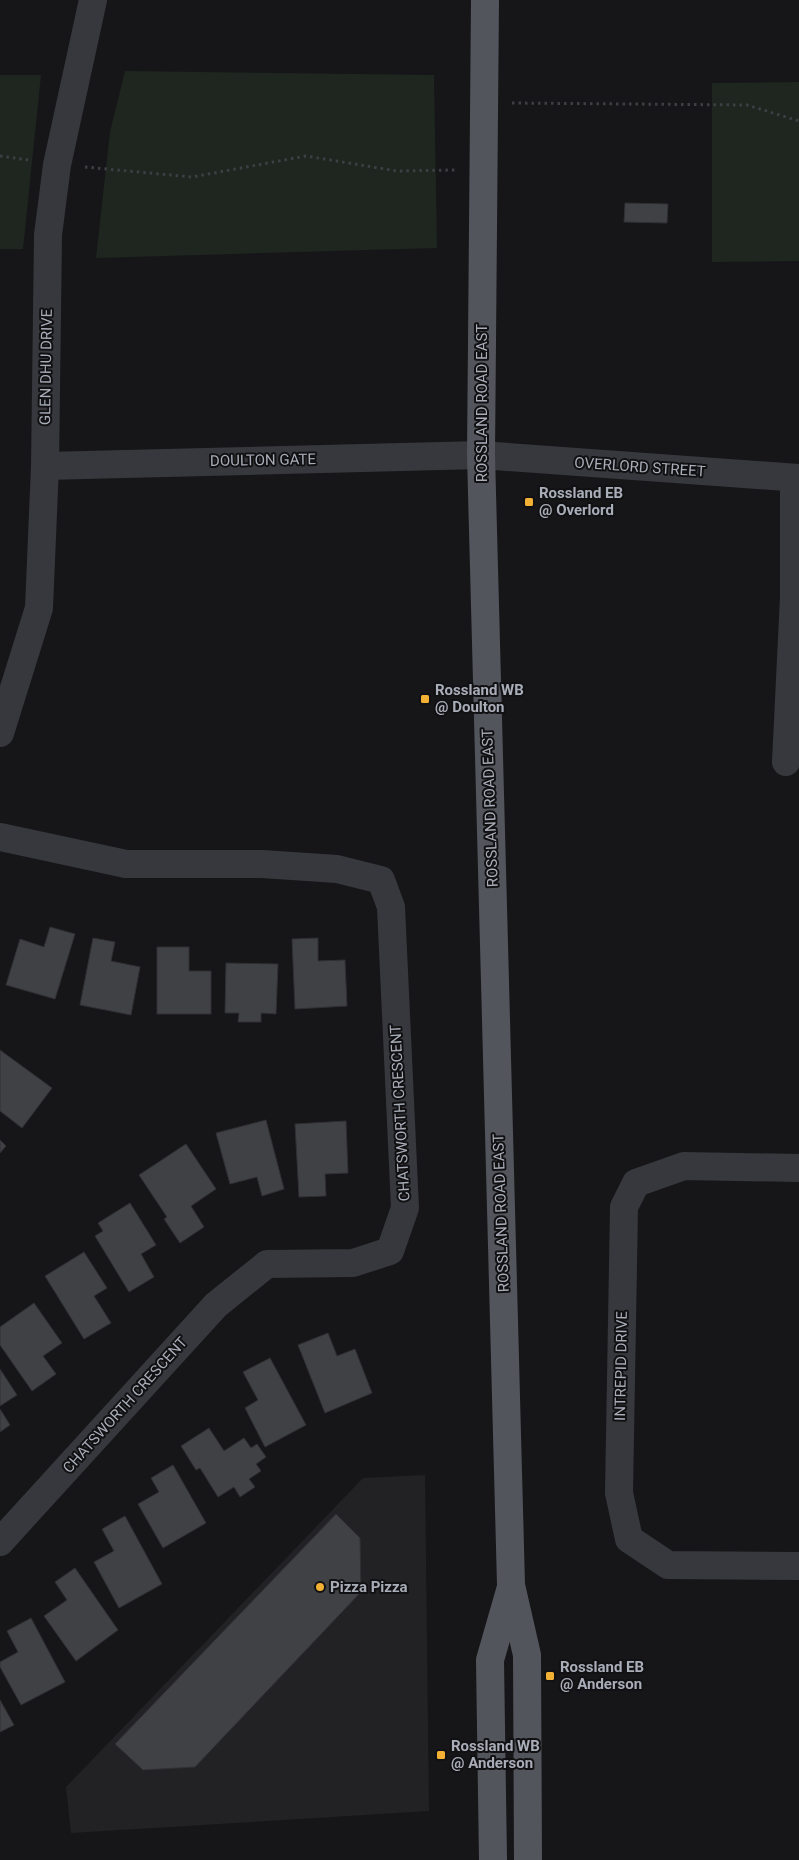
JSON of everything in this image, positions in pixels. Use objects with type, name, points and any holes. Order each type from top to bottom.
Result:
[{"type":"main road","name":"ROSSLAND ROAD EAST","points":[[485,0],[481,455],[511,1586],[527,1656],[528,1860]]},
{"type":"main road","name":"ROSSLAND ROAD EAST","points":[[493,1860],[490,1660],[511,1586]]},
{"type":"street","name":"GLEN DHU DRIVE","points":[[0,732],[39,608],[45,466],[48,235],[57,165],[92,0]]},
{"type":"street","name":"DOULTON GATE","points":[[45,466],[481,455]]},
{"type":"street","name":"OVERLORD STREET","points":[[481,455],[797,479]]},
{"type":"street","points":[[786,762],[794,597],[797,479]]},
{"type":"street","name":"CHATSWORTH CRESCENT","points":[[0,837],[126,864],[262,864],[337,869],[381,880],[391,907],[405,1208],[390,1251],[353,1264],[267,1264],[216,1305],[0,1542]]},
{"type":"street","name":"INTREPID DRIVE","points":[[799,1168],[684,1166],[636,1183],[624,1207],[619,1493],[629,1539],[668,1566],[799,1566]]},
{"type":"path","points":[[485,102],[747,105],[799,121]]},
{"type":"path","points":[[57,165],[192,178],[306,156],[397,171],[483,169]]},
{"type":"shaded area","points":[[125,71],[434,75],[437,248],[96,258],[110,132]]},
{"type":"shaded area","points":[[0,75],[41,75],[23,249],[0,249]]},
{"type":"shaded area","points":[[799,82],[799,261],[712,262],[712,83]]},
{"type":"shaded area","points":[[425,1475],[429,1811],[71,1833],[66,1787],[363,1478]]},
{"type":"building","points":[[625,203],[668,204],[667,223],[624,222]]},
{"type":"building","points":[[50,927],[75,934],[55,999],[6,985],[20,939],[44,947]]},
{"type":"building","points":[[93,938],[115,942],[111,961],[140,967],[131,1015],[80,1005]]},
{"type":"building","points":[[318,938],[318,961],[345,960],[347,1006],[295,1009],[292,939]]},
{"type":"building","points":[[157,947],[189,947],[189,971],[211,971],[211,1014],[157,1014]]},
{"type":"building","points":[[226,963],[278,964],[276,1014],[261,1013],[261,1022],[238,1022],[239,1013],[225,1013]]},
{"type":"building","points":[[0,1050],[52,1088],[22,1128],[0,1111]]},
{"type":"building","points":[[266,1120],[284,1189],[262,1196],[257,1177],[230,1184],[216,1133]]},
{"type":"building","points":[[346,1121],[348,1173],[325,1174],[326,1196],[299,1197],[295,1124]]},
{"type":"building","points":[[0,1140],[6,1146],[0,1153]]},
{"type":"building","points":[[186,1144],[216,1189],[191,1206],[204,1227],[180,1243],[164,1219],[167,1217],[139,1175]]},
{"type":"building","points":[[130,1203],[156,1245],[141,1254],[154,1277],[129,1292],[95,1236],[103,1231],[98,1223]]},
{"type":"building","points":[[84,1252],[107,1288],[94,1296],[111,1323],[84,1339],[45,1276]]},
{"type":"building","points":[[34,1303],[62,1343],[43,1356],[56,1374],[32,1391],[0,1345],[0,1327]]},
{"type":"building","points":[[328,1333],[337,1356],[355,1349],[372,1393],[325,1413],[298,1345]]},
{"type":"building","points":[[270,1358],[306,1425],[265,1447],[245,1408],[258,1400],[243,1372]]},
{"type":"building","points":[[0,1369],[17,1395],[0,1406]]},
{"type":"building","points":[[0,1409],[10,1425],[0,1432]]},
{"type":"building","points":[[209,1428],[224,1451],[244,1438],[251,1448],[257,1444],[266,1457],[256,1464],[261,1471],[249,1479],[255,1487],[240,1497],[234,1487],[218,1497],[200,1468],[196,1470],[181,1446]]},
{"type":"building","points":[[173,1465],[206,1523],[163,1548],[138,1504],[159,1492],[151,1478]]},
{"type":"building","points":[[336,1514],[360,1538],[361,1592],[195,1767],[143,1770],[115,1744]]},
{"type":"building","points":[[125,1516],[162,1584],[119,1608],[94,1562],[114,1551],[102,1529]]},
{"type":"building","points":[[75,1568],[118,1630],[76,1661],[44,1616],[67,1600],[55,1582]]},
{"type":"building","points":[[31,1618],[65,1682],[21,1705],[0,1667],[0,1662],[18,1652],[7,1631]]},
{"type":"building","points":[[0,1700],[14,1725],[0,1732]]},
{"type":"place","name":"Rossland EB @ Overlord","points":[[529,502]]},
{"type":"place","name":"Rossland WB @ Doulton","points":[[425,699]]},
{"type":"place","name":"Pizza Pizza","points":[[320,1587]]},
{"type":"place","name":"Rossland EB @ Anderson","points":[[550,1676]]},
{"type":"place","name":"Rossland WB @ Anderson","points":[[441,1755]]}]
